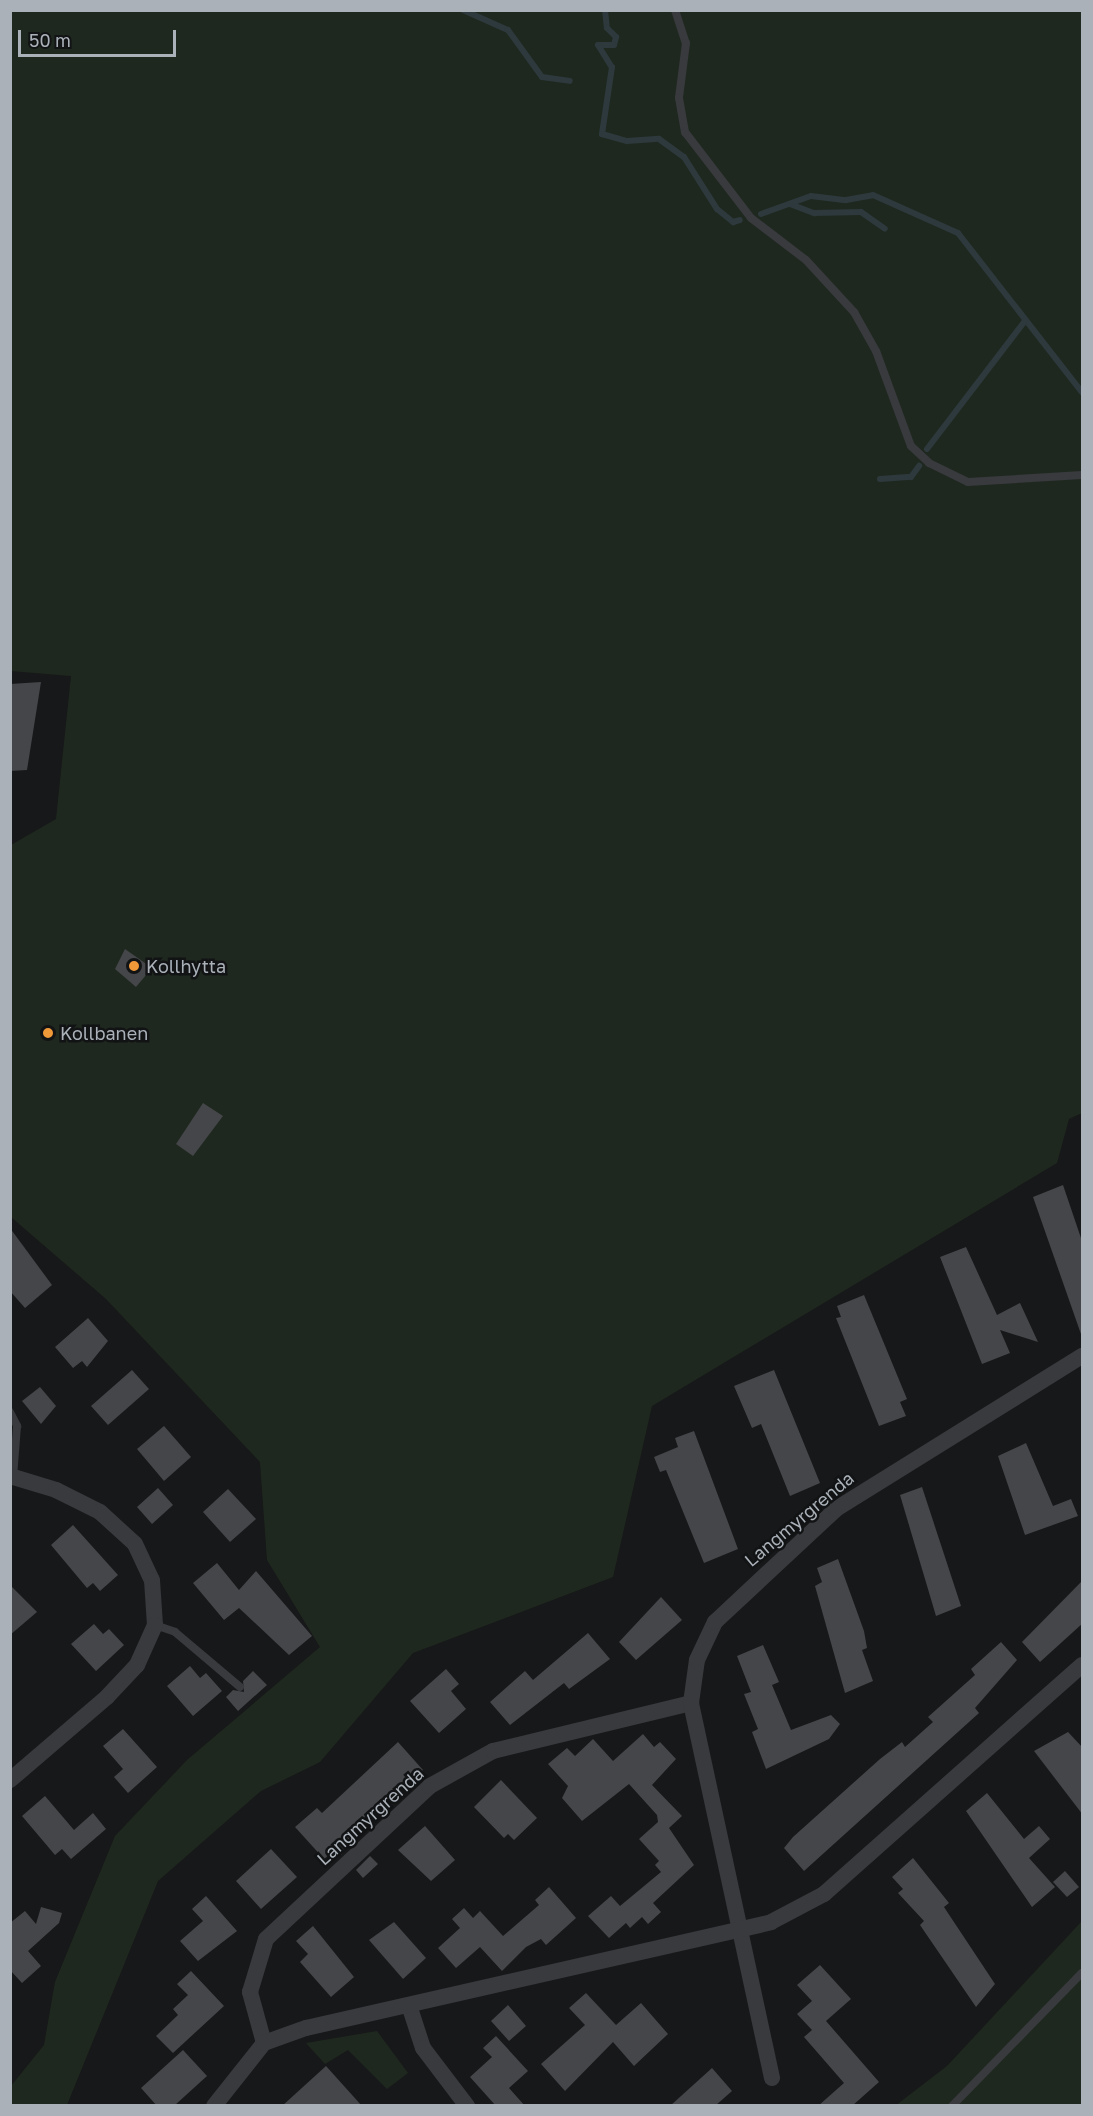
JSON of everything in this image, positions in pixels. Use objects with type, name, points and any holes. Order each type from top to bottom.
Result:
[{"type":"street","name":"Langmyrgrenda","points":[[772,2078],[737,1933],[691,1703],[697,1660],[715,1622],[836,1509],[1083,1356]]},
{"type":"street","points":[[10,1780],[107,1697],[137,1665],[155,1625],[152,1580],[135,1544],[100,1512],[56,1490],[12,1476]]},
{"type":"street","points":[[214,2106],[264,2043],[409,2005],[737,1933],[771,1922],[824,1894],[1083,1665]]},
{"type":"street","name":"Langmyrgrenda","points":[[264,2043],[250,1992],[266,1939],[430,1785],[493,1751],[691,1703]]},
{"type":"street","points":[[409,2005],[423,2048],[467,2106]]},
{"type":"lane","points":[[675,10],[686,43],[679,98],[685,132],[751,218],[806,260],[854,312],[876,351],[911,446],[929,463],[968,482],[1083,475]]},
{"type":"lane","points":[[10,1412],[17,1426],[12,1476]]},
{"type":"lane","points":[[155,1625],[175,1632],[240,1687]]},
{"type":"lane","points":[[952,2106],[1083,1973]]},
{"type":"shaded area","points":[[11,11],[1082,11],[1082,1113],[1069,1119],[1057,1163],[652,1406],[613,1577],[413,1653],[320,1762],[261,1791],[158,1881],[67,2105],[11,2105],[11,2086],[44,2045],[55,1982],[115,1836],[187,1760],[320,1647],[267,1560],[260,1462],[106,1299],[11,1217],[11,845],[56,819],[71,676],[11,671]]},
{"type":"shaded area","points":[[1082,1921],[1082,2105],[895,2106],[947,2066]]},
{"type":"shaded area","points":[[377,2031],[408,2073],[387,2089],[348,2050],[325,2064],[306,2043]]},
{"type":"building","points":[[41,682],[27,770],[10,771],[10,684]]},
{"type":"building","name":"Kollhytta","points":[[125,949],[152,968],[136,987],[115,969]]},
{"type":"building","points":[[203,1103],[223,1116],[193,1156],[176,1144]]},
{"type":"building","points":[[1063,1185],[1083,1244],[1082,1337],[1033,1197]]},
{"type":"building","points":[[10,1228],[52,1285],[25,1308],[10,1291]]},
{"type":"building","points":[[966,1247],[997,1315],[1020,1303],[1038,1342],[1000,1330],[1010,1353],[982,1364],[940,1257]]},
{"type":"building","points":[[864,1295],[907,1399],[900,1402],[906,1416],[879,1426],[836,1318],[841,1317],[837,1306]]},
{"type":"building","points":[[88,1318],[108,1341],[87,1367],[82,1361],[73,1368],[55,1347]]},
{"type":"building","points":[[132,1370],[149,1389],[108,1425],[91,1406]]},
{"type":"building","points":[[774,1370],[820,1483],[790,1496],[761,1424],[752,1428],[734,1386]]},
{"type":"building","points":[[40,1387],[56,1406],[41,1424],[22,1401]]},
{"type":"building","points":[[164,1426],[191,1457],[164,1481],[137,1449]]},
{"type":"building","points":[[694,1431],[738,1549],[704,1563],[666,1470],[660,1472],[654,1457],[678,1447],[675,1438]]},
{"type":"building","points":[[1026,1443],[1053,1506],[1071,1499],[1078,1516],[1025,1535],[998,1456]]},
{"type":"building","points":[[922,1487],[961,1606],[936,1616],[900,1495]]},
{"type":"building","points":[[158,1488],[173,1505],[152,1524],[137,1507]]},
{"type":"building","points":[[228,1489],[256,1519],[230,1542],[203,1512]]},
{"type":"building","points":[[73,1525],[118,1575],[100,1591],[93,1583],[87,1588],[51,1545]]},
{"type":"building","points":[[838,1559],[864,1631],[867,1648],[862,1650],[873,1681],[845,1693],[815,1586],[822,1582],[817,1568]]},
{"type":"building","points":[[217,1563],[239,1590],[256,1571],[312,1636],[289,1655],[239,1608],[224,1620],[193,1583]]},
{"type":"building","points":[[1083,1580],[1083,1623],[1040,1662],[1022,1642]]},
{"type":"building","points":[[10,1585],[37,1612],[10,1635]]},
{"type":"building","points":[[661,1597],[682,1620],[636,1660],[619,1642]]},
{"type":"building","points":[[94,1624],[103,1634],[109,1629],[124,1645],[96,1671],[71,1644]]},
{"type":"building","points":[[588,1633],[610,1659],[569,1689],[564,1683],[510,1725],[490,1702],[525,1671],[533,1680]]},
{"type":"building","points":[[1001,1642],[1017,1660],[975,1708],[979,1713],[804,1871],[784,1848],[793,1837],[880,1759],[902,1742],[905,1747],[933,1722],[928,1717],[975,1675],[971,1669]]},
{"type":"building","points":[[763,1645],[779,1682],[772,1685],[791,1730],[831,1715],[840,1724],[829,1739],[766,1769],[752,1732],[758,1729],[744,1694],[751,1692],[737,1656]]},
{"type":"building","points":[[190,1666],[200,1678],[206,1673],[222,1691],[193,1716],[167,1686]]},
{"type":"building","points":[[446,1669],[459,1684],[451,1691],[466,1709],[439,1733],[410,1701]]},
{"type":"building","points":[[253,1671],[267,1685],[238,1711],[226,1697],[233,1690],[244,1692],[243,1681]]},
{"type":"building","points":[[123,1729],[157,1767],[128,1793],[114,1777],[123,1769],[103,1746]]},
{"type":"building","points":[[1068,1732],[1083,1748],[1083,1815],[1034,1751]]},
{"type":"building","points":[[643,1734],[654,1747],[660,1742],[676,1759],[652,1785],[682,1816],[669,1828],[694,1865],[653,1903],[661,1912],[648,1924],[642,1917],[630,1928],[626,1923],[609,1938],[588,1916],[611,1896],[620,1906],[661,1872],[655,1865],[659,1861],[639,1839],[658,1822],[657,1815],[629,1784],[582,1821],[562,1798],[568,1786],[548,1764],[567,1748],[575,1756],[593,1739],[613,1761]]},
{"type":"building","points":[[398,1742],[423,1770],[365,1822],[341,1855],[336,1849],[324,1859],[295,1827],[317,1808],[322,1813]]},
{"type":"building","points":[[501,1780],[537,1818],[514,1840],[508,1834],[504,1838],[474,1807]]},
{"type":"building","points":[[987,1793],[1024,1839],[1039,1826],[1050,1839],[1029,1858],[1055,1887],[1032,1907],[966,1811]]},
{"type":"building","points":[[45,1796],[74,1830],[93,1813],[106,1829],[71,1859],[62,1849],[55,1855],[22,1816]]},
{"type":"building","points":[[425,1826],[455,1860],[431,1881],[398,1850]]},
{"type":"building","points":[[271,1849],[297,1877],[261,1909],[236,1881]]},
{"type":"building","points":[[370,1856],[378,1864],[363,1878],[356,1870]]},
{"type":"building","points":[[913,1858],[949,1903],[944,1907],[995,1984],[976,2007],[920,1925],[924,1921],[898,1893],[903,1889],[892,1877]]},
{"type":"building","points":[[1065,1871],[1079,1887],[1067,1897],[1053,1882]]},
{"type":"building","points":[[549,1887],[576,1918],[546,1945],[541,1939],[526,1947],[502,1971],[480,1947],[456,1968],[438,1948],[460,1928],[452,1919],[464,1908],[473,1918],[480,1911],[503,1936],[539,1905],[535,1900]]},
{"type":"building","points":[[206,1896],[237,1931],[198,1961],[180,1941],[203,1921],[192,1909]]},
{"type":"building","points":[[41,1907],[62,1913],[59,1923],[28,1951],[41,1966],[22,1983],[10,1970],[10,1923],[25,1911],[36,1924]]},
{"type":"building","points":[[394,1922],[426,1958],[403,1979],[369,1940]]},
{"type":"building","points":[[313,1926],[354,1977],[331,1997],[300,1962],[308,1954],[296,1941]]},
{"type":"building","points":[[820,1965],[851,1999],[826,2021],[879,2082],[852,2106],[818,2106],[844,2083],[804,2037],[812,2030],[797,2014],[812,2001],[797,1985]]},
{"type":"building","points":[[191,1971],[224,2006],[173,2053],[156,2036],[178,2015],[173,2009],[188,1995],[177,1984]]},
{"type":"building","points":[[586,1993],[616,2025],[641,2003],[668,2034],[634,2066],[613,2042],[565,2091],[541,2064],[585,2025],[569,2008]]},
{"type":"building","points":[[508,2005],[526,2026],[509,2041],[491,2021]]},
{"type":"building","points":[[496,2036],[528,2071],[509,2088],[525,2106],[496,2106],[470,2077],[492,2057],[483,2048]]},
{"type":"building","points":[[183,2050],[207,2076],[174,2106],[157,2106],[141,2088]]},
{"type":"building","points":[[326,2066],[362,2106],[282,2106]]},
{"type":"building","points":[[712,2068],[732,2091],[715,2106],[670,2106]]},
{"type":"waterway","points":[[463,10],[508,30],[542,77],[570,81]]},
{"type":"waterway","points":[[605,10],[607,28],[616,37],[614,45],[598,45],[612,67],[602,134],[627,141],[659,139],[684,157],[717,209],[733,222],[740,220]]},
{"type":"waterway","points":[[761,214],[811,196],[846,200],[873,195],[958,233],[1082,392]]},
{"type":"waterway","points":[[790,204],[814,213],[861,212],[885,229]]},
{"type":"waterway","points":[[927,449],[1025,321]]},
{"type":"waterway","points":[[880,479],[911,477],[919,466]]},
{"type":"place","name":"Kollhytta","points":[[134,966]]},
{"type":"place","name":"Kollbanen","points":[[48,1033]]}]
